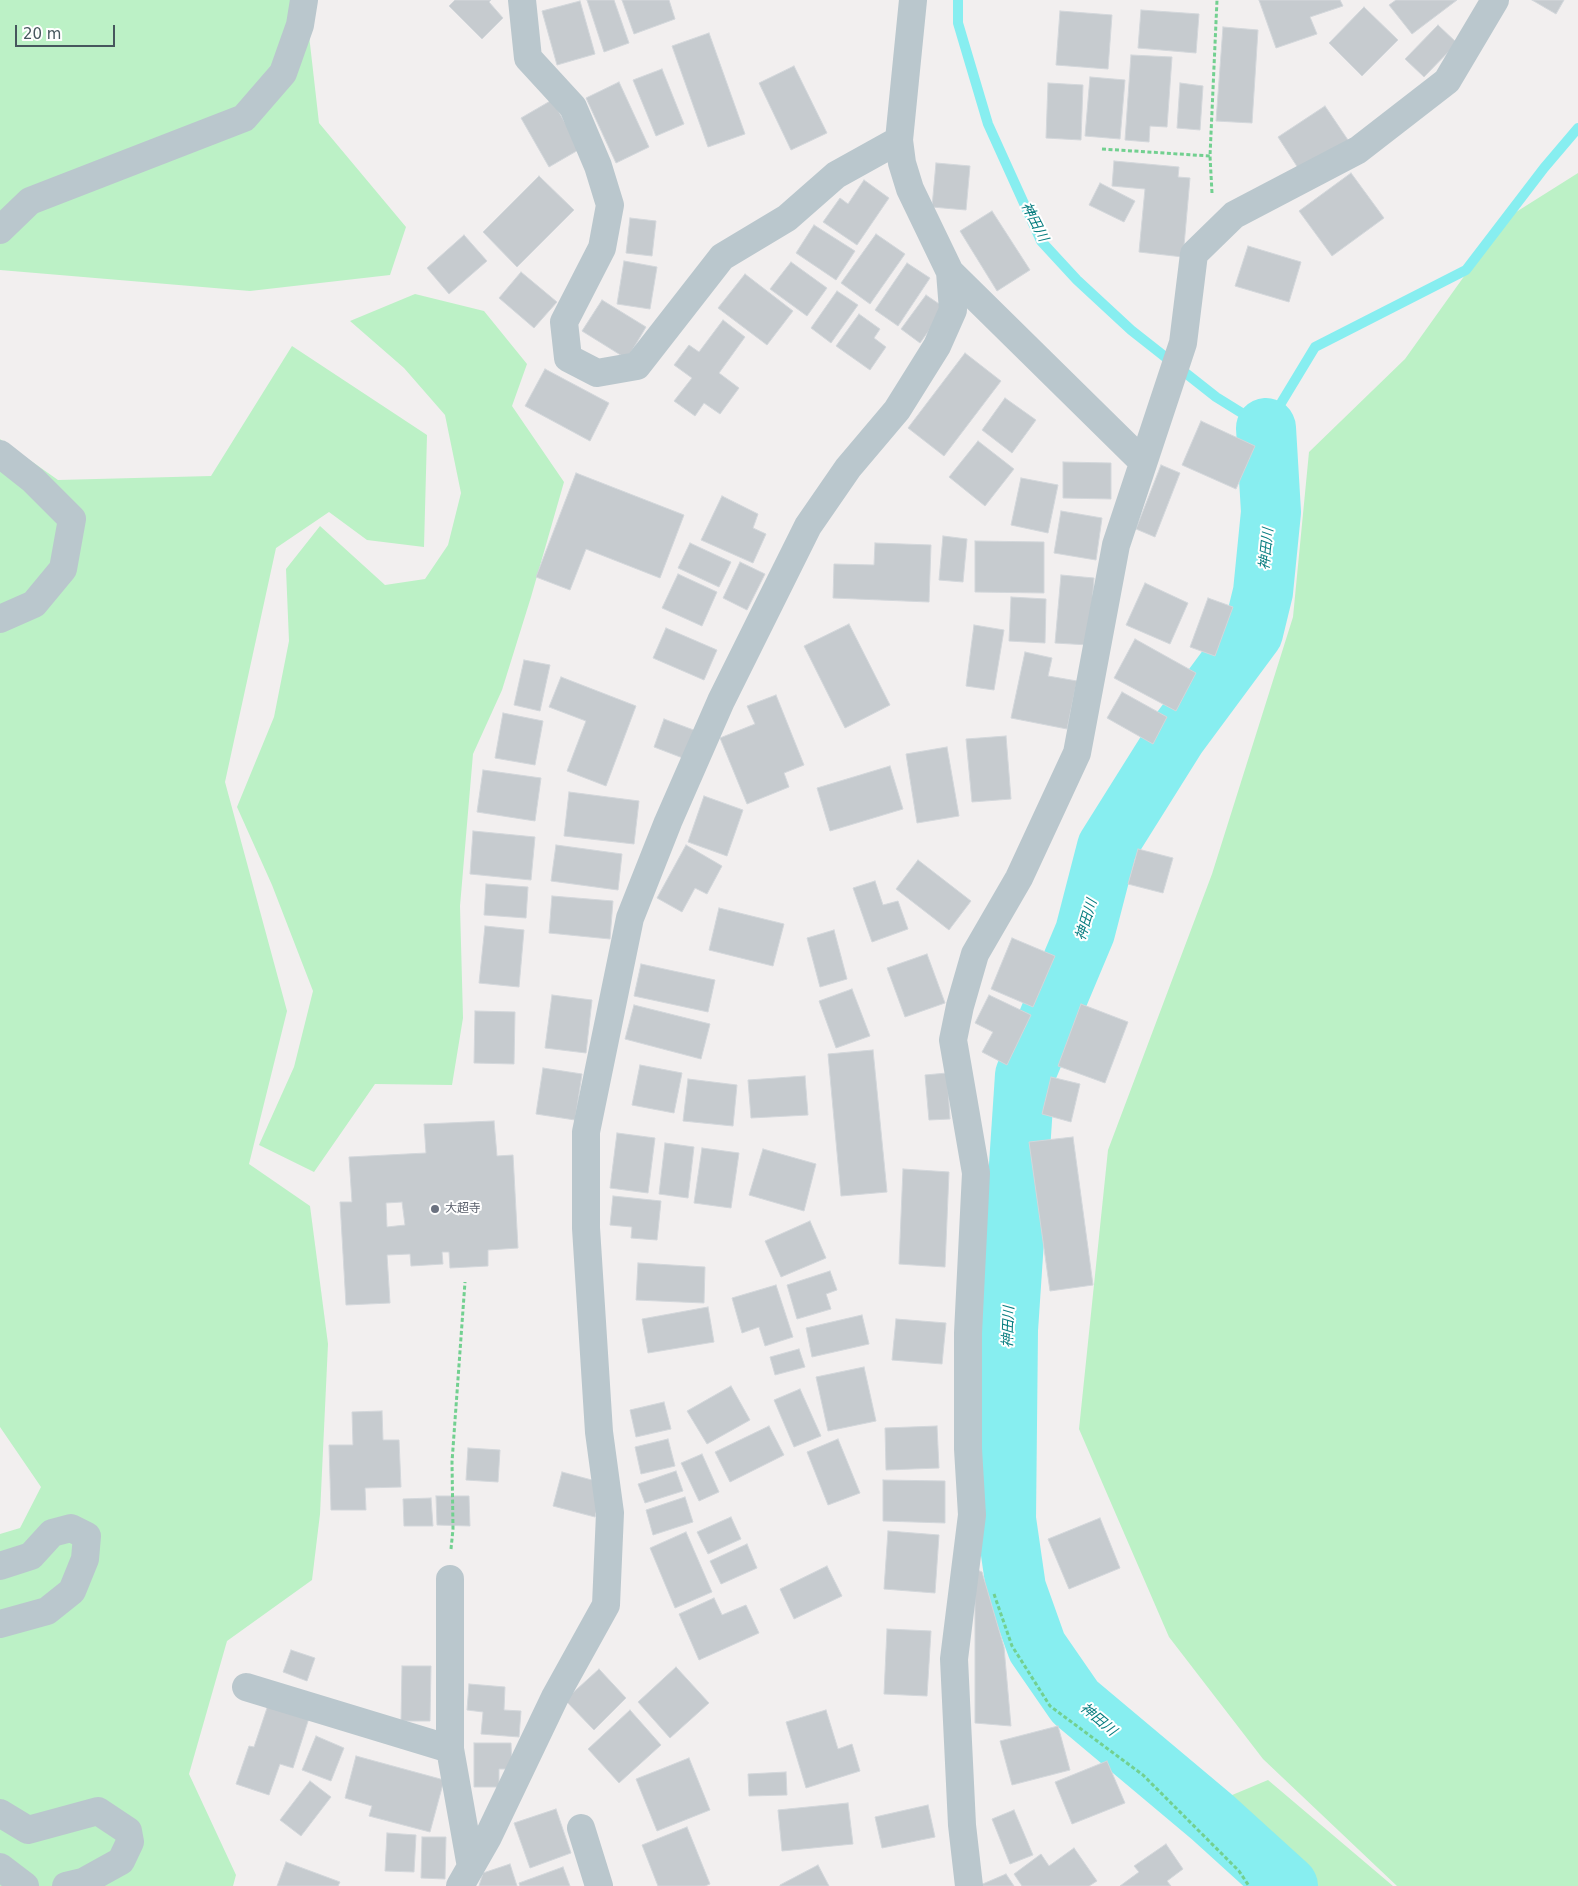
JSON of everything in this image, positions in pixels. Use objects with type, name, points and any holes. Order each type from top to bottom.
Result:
[{"type":"street","points":[[0,230],[30,201],[244,118],[283,73],[300,25],[304,0]]},
{"type":"street","points":[[522,0],[528,58],[572,107],[598,166],[610,205],[602,248],[564,322],[568,358],[597,373],[637,366],[722,257],[787,218],[836,175],[899,140]]},
{"type":"street","points":[[913,0],[899,140],[902,163],[910,189],[950,272],[1143,462]]},
{"type":"street","points":[[969,1886],[962,1825],[954,1659],[972,1515],[968,1449],[968,1333],[976,1173],[953,1040],[960,1006],[975,954],[1019,878],[1077,753],[1116,544],[1169,388],[1182,343],[1194,254],[1234,215],[1358,150],[1447,81],[1495,0]]},
{"type":"street","points":[[466,1876],[488,1837],[555,1697],[606,1605],[610,1513],[598,1412],[586,1228],[586,1132],[630,918],[668,822],[721,701],[808,526],[848,468],[897,410],[937,346],[954,310],[950,272]]},
{"type":"street","points":[[0,454],[33,480],[72,518],[63,569],[34,604],[0,619]]},
{"type":"street","points":[[0,1566],[31,1556],[52,1533],[71,1528],[87,1536],[85,1559],[72,1591],[47,1611],[0,1624]]},
{"type":"street","points":[[450,1580],[450,1749],[466,1876]]},
{"type":"street","points":[[246,1687],[450,1749]]},
{"type":"street","points":[[0,1813],[28,1830],[98,1811],[128,1830],[130,1842],[122,1861],[83,1882],[66,1886]]},
{"type":"street","points":[[580,1828],[599,1886]]},
{"type":"street","points":[[0,1867],[25,1886]]},
{"type":"path","points":[[1214,233],[1210,156],[1217,0]]},
{"type":"path","points":[[1102,149],[1210,156]]},
{"type":"path","points":[[450,1580],[453,1529],[452,1462],[464,1282]]},
{"type":"path","points":[[993,1589],[1012,1646],[1050,1706],[1143,1775],[1238,1872],[1249,1886]]},
{"type":"green space","points":[[0,0],[305,0],[319,123],[406,227],[390,275],[250,291],[0,270]]},
{"type":"green space","points":[[1578,173],[1578,1886],[1397,1886],[1263,1759],[1169,1637],[1079,1429],[1108,1150],[1212,874],[1293,617],[1309,452],[1405,359],[1505,219]]},
{"type":"green space","points":[[415,294],[484,311],[527,364],[512,406],[564,482],[502,690],[473,754],[460,906],[463,1018],[452,1085],[375,1084],[314,1172],[259,1145],[294,1067],[313,991],[272,885],[237,807],[274,717],[289,641],[286,569],[320,526],[385,585],[425,579],[448,545],[461,493],[445,415],[404,368],[350,321]]},
{"type":"green space","points":[[292,346],[427,435],[424,547],[367,540],[329,512],[276,548],[225,782],[287,1011],[249,1164],[310,1206],[328,1344],[320,1514],[312,1580],[227,1641],[189,1774],[236,1875],[233,1886],[0,1886],[0,1534],[20,1528],[41,1487],[0,1427],[0,439],[58,480],[211,476]]},
{"type":"green space","points":[[1268,1780],[1393,1886],[1307,1886],[1225,1798]]},
{"type":"building","points":[[455,0],[491,0],[489,2],[503,18],[482,39],[449,6]]},
{"type":"building","points":[[587,0],[614,0],[629,43],[604,52]]},
{"type":"building","points":[[622,0],[669,0],[675,19],[634,34]]},
{"type":"building","points":[[1259,0],[1340,0],[1343,6],[1310,17],[1317,34],[1276,48]]},
{"type":"building","points":[[1396,0],[1457,0],[1412,34],[1389,5]]},
{"type":"building","points":[[1532,0],[1564,0],[1556,14]]},
{"type":"building","points":[[580,1],[595,54],[557,65],[542,11]]},
{"type":"building","points":[[1364,7],[1398,40],[1362,76],[1329,43]]},
{"type":"building","points":[[1141,10],[1199,14],[1196,53],[1138,48]]},
{"type":"building","points":[[1060,11],[1112,15],[1108,69],[1056,65]]},
{"type":"building","points":[[1438,25],[1457,43],[1424,77],[1405,59]]},
{"type":"building","points":[[1223,27],[1258,30],[1252,123],[1216,121]]},
{"type":"building","points":[[709,33],[745,134],[708,147],[672,46]]},
{"type":"building","points":[[1131,55],[1172,57],[1167,127],[1150,126],[1149,142],[1125,140]]},
{"type":"building","points":[[794,66],[827,133],[791,150],[759,83]]},
{"type":"building","points":[[662,69],[684,124],[656,136],[633,80]]},
{"type":"building","points":[[1090,77],[1125,80],[1120,139],[1085,136]]},
{"type":"building","points":[[619,82],[649,147],[616,163],[586,98]]},
{"type":"building","points":[[1048,83],[1083,85],[1081,140],[1046,138]]},
{"type":"building","points":[[1180,83],[1203,86],[1200,130],[1177,128]]},
{"type":"building","points":[[552,100],[580,149],[549,167],[521,118]]},
{"type":"building","points":[[1325,106],[1348,140],[1300,171],[1278,137]]},
{"type":"building","points":[[1114,161],[1179,167],[1178,177],[1190,178],[1183,257],[1139,252],[1145,189],[1112,186]]},
{"type":"building","points":[[936,163],[970,166],[966,210],[932,207]]},
{"type":"building","points":[[1351,173],[1384,218],[1332,256],[1299,211]]},
{"type":"building","points":[[539,176],[574,210],[517,267],[483,232]]},
{"type":"building","points":[[864,180],[889,198],[857,245],[823,222],[840,198],[848,204]]},
{"type":"building","points":[[1100,183],[1135,201],[1124,222],[1089,205]]},
{"type":"building","points":[[992,211],[1030,270],[997,291],[960,231]]},
{"type":"building","points":[[630,218],[656,221],[652,256],[626,253]]},
{"type":"building","points":[[814,225],[855,251],[836,280],[796,253]]},
{"type":"building","points":[[876,234],[905,254],[870,304],[841,283]]},
{"type":"building","points":[[464,235],[487,261],[449,294],[427,268]]},
{"type":"building","points":[[1248,246],[1301,262],[1289,302],[1235,286]]},
{"type":"building","points":[[624,261],[657,267],[650,309],[617,304]]},
{"type":"building","points":[[791,262],[827,288],[807,316],[770,289]]},
{"type":"building","points":[[907,263],[930,278],[898,326],[875,310]]},
{"type":"building","points":[[521,272],[557,302],[534,328],[499,298]]},
{"type":"building","points":[[745,274],[793,311],[767,345],[718,308]]},
{"type":"building","points":[[837,291],[858,305],[831,343],[811,328]]},
{"type":"building","points":[[926,295],[945,308],[920,343],[901,329]]},
{"type":"building","points":[[602,300],[646,327],[627,359],[582,331]]},
{"type":"building","points":[[859,314],[880,329],[874,338],[886,347],[870,370],[836,346]]},
{"type":"building","points":[[723,320],[745,337],[719,373],[739,388],[720,414],[704,403],[695,416],[674,401],[692,378],[674,365],[689,345],[699,352]]},
{"type":"building","points":[[965,353],[1001,381],[944,456],[908,428]]},
{"type":"building","points":[[545,369],[609,403],[590,441],[525,406]]},
{"type":"building","points":[[1005,398],[1036,420],[1012,453],[982,430]]},
{"type":"building","points":[[1201,421],[1255,446],[1236,489],[1182,465]]},
{"type":"building","points":[[978,441],[1014,469],[985,506],[949,477]]},
{"type":"building","points":[[1063,462],[1111,463],[1111,499],[1063,498]]},
{"type":"building","points":[[1161,465],[1180,473],[1155,537],[1136,529]]},
{"type":"building","points":[[576,473],[684,515],[660,578],[586,549],[570,590],[536,577]]},
{"type":"building","points":[[1021,478],[1058,485],[1048,533],[1011,525]]},
{"type":"building","points":[[722,496],[758,514],[753,528],[766,534],[753,563],[701,540]]},
{"type":"building","points":[[1061,511],[1102,518],[1096,560],[1054,553]]},
{"type":"building","points":[[943,536],[967,539],[963,582],[939,580]]},
{"type":"building","points":[[975,541],[1044,542],[1044,593],[975,592]]},
{"type":"building","points":[[690,543],[731,562],[719,587],[678,568]]},
{"type":"building","points":[[875,543],[931,545],[929,602],[833,598],[834,564],[874,565]]},
{"type":"building","points":[[740,562],[765,574],[747,610],[723,598]]},
{"type":"building","points":[[678,574],[717,592],[702,626],[662,608]]},
{"type":"building","points":[[1061,575],[1094,578],[1089,645],[1055,643]]},
{"type":"building","points":[[1145,583],[1188,603],[1170,644],[1126,625]]},
{"type":"building","points":[[1011,597],[1046,599],[1045,643],[1009,641]]},
{"type":"building","points":[[1208,598],[1233,607],[1215,656],[1190,647]]},
{"type":"building","points":[[849,624],[890,705],[845,728],[804,646]]},
{"type":"building","points":[[974,625],[1004,630],[994,690],[966,686]]},
{"type":"building","points":[[666,628],[717,650],[704,680],[653,658]]},
{"type":"building","points":[[1135,639],[1196,673],[1176,711],[1114,678]]},
{"type":"building","points":[[1025,652],[1052,658],[1048,676],[1077,681],[1067,729],[1011,718]]},
{"type":"building","points":[[524,660],[550,665],[540,711],[514,705]]},
{"type":"building","points":[[561,677],[636,706],[606,786],[567,771],[586,721],[549,707]]},
{"type":"building","points":[[1122,692],[1167,717],[1153,744],[1107,718]]},
{"type":"building","points":[[776,695],[804,765],[784,773],[789,787],[747,804],[720,738],[755,724],[747,706]]},
{"type":"building","points":[[503,713],[543,721],[535,765],[495,758]]},
{"type":"building","points":[[664,719],[699,732],[688,760],[654,747]]},
{"type":"building","points":[[1006,736],[1011,799],[972,802],[966,739]]},
{"type":"building","points":[[947,747],[959,816],[917,823],[906,754]]},
{"type":"building","points":[[890,766],[903,809],[830,831],[817,788]]},
{"type":"building","points":[[483,770],[541,778],[535,821],[477,812]]},
{"type":"building","points":[[569,792],[639,801],[634,844],[564,836]]},
{"type":"building","points":[[704,796],[743,810],[727,856],[688,842]]},
{"type":"building","points":[[473,831],[535,837],[531,880],[470,874]]},
{"type":"building","points":[[556,845],[622,854],[618,890],[551,881]]},
{"type":"building","points":[[686,845],[722,866],[707,894],[695,888],[682,912],[657,898]]},
{"type":"building","points":[[1138,849],[1173,858],[1163,893],[1128,884]]},
{"type":"building","points":[[918,860],[971,901],[949,930],[896,889]]},
{"type":"building","points":[[875,881],[883,905],[898,901],[908,929],[872,942],[853,888]]},
{"type":"building","points":[[486,884],[528,887],[526,918],[484,915]]},
{"type":"building","points":[[552,896],[613,901],[610,939],[549,933]]},
{"type":"building","points":[[719,908],[784,924],[773,966],[709,950]]},
{"type":"building","points":[[485,926],[524,930],[519,987],[479,983]]},
{"type":"building","points":[[834,930],[847,979],[820,987],[807,938]]},
{"type":"building","points":[[1012,938],[1055,956],[1033,1007],[991,989]]},
{"type":"building","points":[[927,954],[945,1003],[905,1017],[887,968]]},
{"type":"building","points":[[641,964],[715,980],[708,1012],[634,996]]},
{"type":"building","points":[[852,989],[870,1036],[836,1048],[819,1001]]},
{"type":"building","points":[[552,995],[592,1000],[586,1053],[545,1048]]},
{"type":"building","points":[[989,995],[1031,1015],[1007,1065],[982,1052],[993,1032],[975,1023]]},
{"type":"building","points":[[1081,1004],[1128,1022],[1105,1083],[1058,1066]]},
{"type":"building","points":[[634,1005],[710,1024],[701,1059],[625,1039]]},
{"type":"building","points":[[475,1011],[515,1012],[514,1064],[474,1063]]},
{"type":"building","points":[[873,1050],[887,1192],[841,1196],[828,1054]]},
{"type":"building","points":[[640,1065],[682,1073],[674,1113],[632,1105]]},
{"type":"building","points":[[543,1068],[582,1074],[575,1120],[536,1114]]},
{"type":"building","points":[[947,1073],[950,1119],[929,1120],[925,1075]]},
{"type":"building","points":[[805,1076],[808,1115],[751,1118],[748,1080]]},
{"type":"building","points":[[1051,1077],[1080,1084],[1071,1122],[1042,1114]]},
{"type":"building","points":[[688,1079],[737,1085],[733,1126],[683,1121]]},
{"type":"building","points":[[494,1121],[497,1156],[513,1155],[518,1248],[488,1250],[488,1266],[450,1268],[449,1252],[442,1252],[443,1264],[411,1266],[410,1254],[387,1255],[390,1303],[346,1305],[340,1202],[352,1202],[349,1157],[426,1153],[424,1124]],"holes":[[[402,1202],[405,1225],[387,1227],[386,1203]]]},
{"type":"building","points":[[617,1133],[655,1138],[648,1193],[610,1188]]},
{"type":"building","points":[[1073,1137],[1093,1285],[1050,1291],[1029,1142]]},
{"type":"building","points":[[665,1143],[694,1147],[688,1198],[659,1194]]},
{"type":"building","points":[[702,1148],[739,1153],[731,1208],[694,1203]]},
{"type":"building","points":[[763,1149],[816,1164],[804,1211],[749,1195]]},
{"type":"building","points":[[903,1169],[949,1172],[945,1267],[899,1264]]},
{"type":"building","points":[[613,1196],[661,1201],[657,1240],[631,1238],[632,1227],[610,1225]]},
{"type":"building","points":[[810,1221],[826,1258],[781,1277],[765,1241]]},
{"type":"building","points":[[638,1263],[705,1267],[704,1303],[636,1300]]},
{"type":"building","points":[[830,1271],[837,1290],[826,1294],[831,1309],[797,1319],[787,1285]]},
{"type":"building","points":[[776,1285],[793,1337],[765,1346],[759,1327],[742,1333],[732,1298]]},
{"type":"building","points":[[708,1307],[714,1342],[648,1353],[642,1319]]},
{"type":"building","points":[[862,1315],[869,1344],[812,1357],[806,1328]]},
{"type":"building","points":[[896,1319],[946,1323],[942,1364],[892,1360]]},
{"type":"building","points":[[799,1349],[805,1367],[775,1375],[770,1357]]},
{"type":"building","points":[[864,1367],[876,1421],[828,1431],[816,1377]]},
{"type":"building","points":[[731,1386],[750,1420],[707,1444],[687,1411]]},
{"type":"building","points":[[800,1389],[821,1436],[794,1447],[774,1400]]},
{"type":"building","points":[[664,1402],[671,1429],[636,1437],[630,1410]]},
{"type":"building","points":[[382,1411],[383,1440],[399,1440],[401,1487],[365,1488],[366,1510],[331,1510],[329,1445],[353,1445],[352,1412]]},
{"type":"building","points":[[769,1426],[784,1455],[730,1482],[715,1452]]},
{"type":"building","points":[[937,1426],[939,1468],[886,1470],[885,1428]]},
{"type":"building","points":[[668,1439],[675,1466],[641,1474],[635,1447]]},
{"type":"building","points":[[838,1439],[860,1493],[828,1505],[807,1452]]},
{"type":"building","points":[[468,1448],[500,1450],[498,1482],[466,1480]]},
{"type":"building","points":[[702,1454],[719,1492],[699,1501],[681,1463]]},
{"type":"building","points":[[676,1471],[683,1491],[645,1503],[638,1484]]},
{"type":"building","points":[[562,1472],[603,1483],[595,1517],[553,1506]]},
{"type":"building","points":[[883,1480],[945,1481],[945,1523],[883,1521]]},
{"type":"building","points":[[436,1496],[469,1496],[470,1526],[437,1525]]},
{"type":"building","points":[[685,1497],[693,1522],[653,1535],[646,1510]]},
{"type":"building","points":[[431,1498],[433,1526],[404,1526],[403,1499]]},
{"type":"building","points":[[731,1517],[741,1539],[708,1554],[697,1532]]},
{"type":"building","points":[[1100,1518],[1120,1568],[1069,1589],[1048,1539]]},
{"type":"building","points":[[888,1531],[939,1535],[935,1593],[884,1589]]},
{"type":"building","points":[[686,1532],[712,1592],[675,1608],[650,1548]]},
{"type":"building","points":[[747,1544],[757,1568],[721,1584],[710,1561]]},
{"type":"building","points":[[827,1566],[842,1596],[794,1619],[780,1589]]},
{"type":"building","points":[[975,1569],[982,1572],[1004,1647],[1011,1726],[975,1723]]},
{"type":"building","points":[[714,1598],[722,1615],[746,1605],[759,1633],[699,1660],[679,1614]]},
{"type":"building","points":[[887,1629],[931,1631],[927,1696],[884,1694]]},
{"type":"building","points":[[291,1650],[315,1658],[307,1681],[283,1672]]},
{"type":"building","points":[[402,1666],[431,1666],[430,1721],[401,1721]]},
{"type":"building","points":[[676,1667],[709,1703],[670,1738],[638,1702]]},
{"type":"building","points":[[599,1669],[626,1698],[594,1730],[565,1700]]},
{"type":"building","points":[[469,1684],[505,1687],[504,1710],[521,1711],[519,1737],[481,1734],[483,1712],[467,1710]]},
{"type":"building","points":[[268,1705],[309,1718],[293,1768],[280,1764],[269,1795],[236,1784],[249,1746],[254,1747]]},
{"type":"building","points":[[630,1710],[661,1745],[619,1783],[588,1749]]},
{"type":"building","points":[[826,1710],[838,1749],[852,1744],[860,1771],[806,1788],[786,1722]]},
{"type":"building","points":[[1058,1726],[1070,1770],[1012,1785],[1000,1741]]},
{"type":"building","points":[[316,1736],[344,1748],[331,1781],[302,1770]]},
{"type":"building","points":[[474,1743],[511,1743],[512,1769],[499,1769],[499,1787],[474,1787]]},
{"type":"building","points":[[356,1756],[444,1780],[430,1832],[369,1816],[372,1806],[345,1798]]},
{"type":"building","points":[[689,1758],[710,1810],[657,1831],[636,1779]]},
{"type":"building","points":[[1107,1761],[1125,1803],[1072,1824],[1055,1782]]},
{"type":"building","points":[[786,1772],[787,1795],[749,1796],[748,1774]]},
{"type":"building","points":[[310,1781],[331,1797],[301,1836],[280,1820]]},
{"type":"building","points":[[848,1803],[853,1844],[782,1851],[778,1810]]},
{"type":"building","points":[[928,1805],[935,1837],[882,1848],[875,1817]]},
{"type":"building","points":[[556,1809],[571,1853],[530,1868],[514,1823]]},
{"type":"building","points":[[1014,1810],[1033,1855],[1010,1864],[992,1819]]},
{"type":"building","points":[[687,1827],[710,1884],[705,1886],[658,1886],[642,1845]]},
{"type":"building","points":[[387,1833],[416,1835],[414,1872],[385,1871]]},
{"type":"building","points":[[422,1837],[446,1837],[445,1879],[421,1878]]},
{"type":"building","points":[[1166,1844],[1183,1869],[1167,1881],[1171,1886],[1120,1886],[1139,1872],[1134,1866]]},
{"type":"building","points":[[1074,1848],[1097,1881],[1089,1886],[1022,1886],[1014,1874],[1041,1854],[1049,1866]]},
{"type":"building","points":[[286,1862],[340,1882],[338,1886],[277,1886]]},
{"type":"building","points":[[510,1864],[517,1886],[479,1886],[483,1873]]},
{"type":"building","points":[[818,1865],[829,1886],[780,1886],[780,1885]]},
{"type":"building","points":[[563,1867],[570,1886],[520,1886],[519,1883]]},
{"type":"building","points":[[1006,1874],[1014,1886],[978,1886]]},
{"type":"waterway","name":"神田川","points":[[958,0],[958,23],[988,124],[1041,241],[1077,280],[1131,330],[1216,397],[1266,428],[1315,347],[1466,270],[1544,168],[1578,128]]},
{"type":"waterway","name":"神田川","points":[[1266,428],[1271,512],[1263,592],[1253,633],[1176,737],[1107,847],[1085,932],[1025,1075],[1008,1330],[1006,1519],[1016,1588],[1037,1647],[1075,1702],[1212,1817],[1288,1886]]},
{"type":"place","name":"大超寺","points":[[435,1209]]}]
